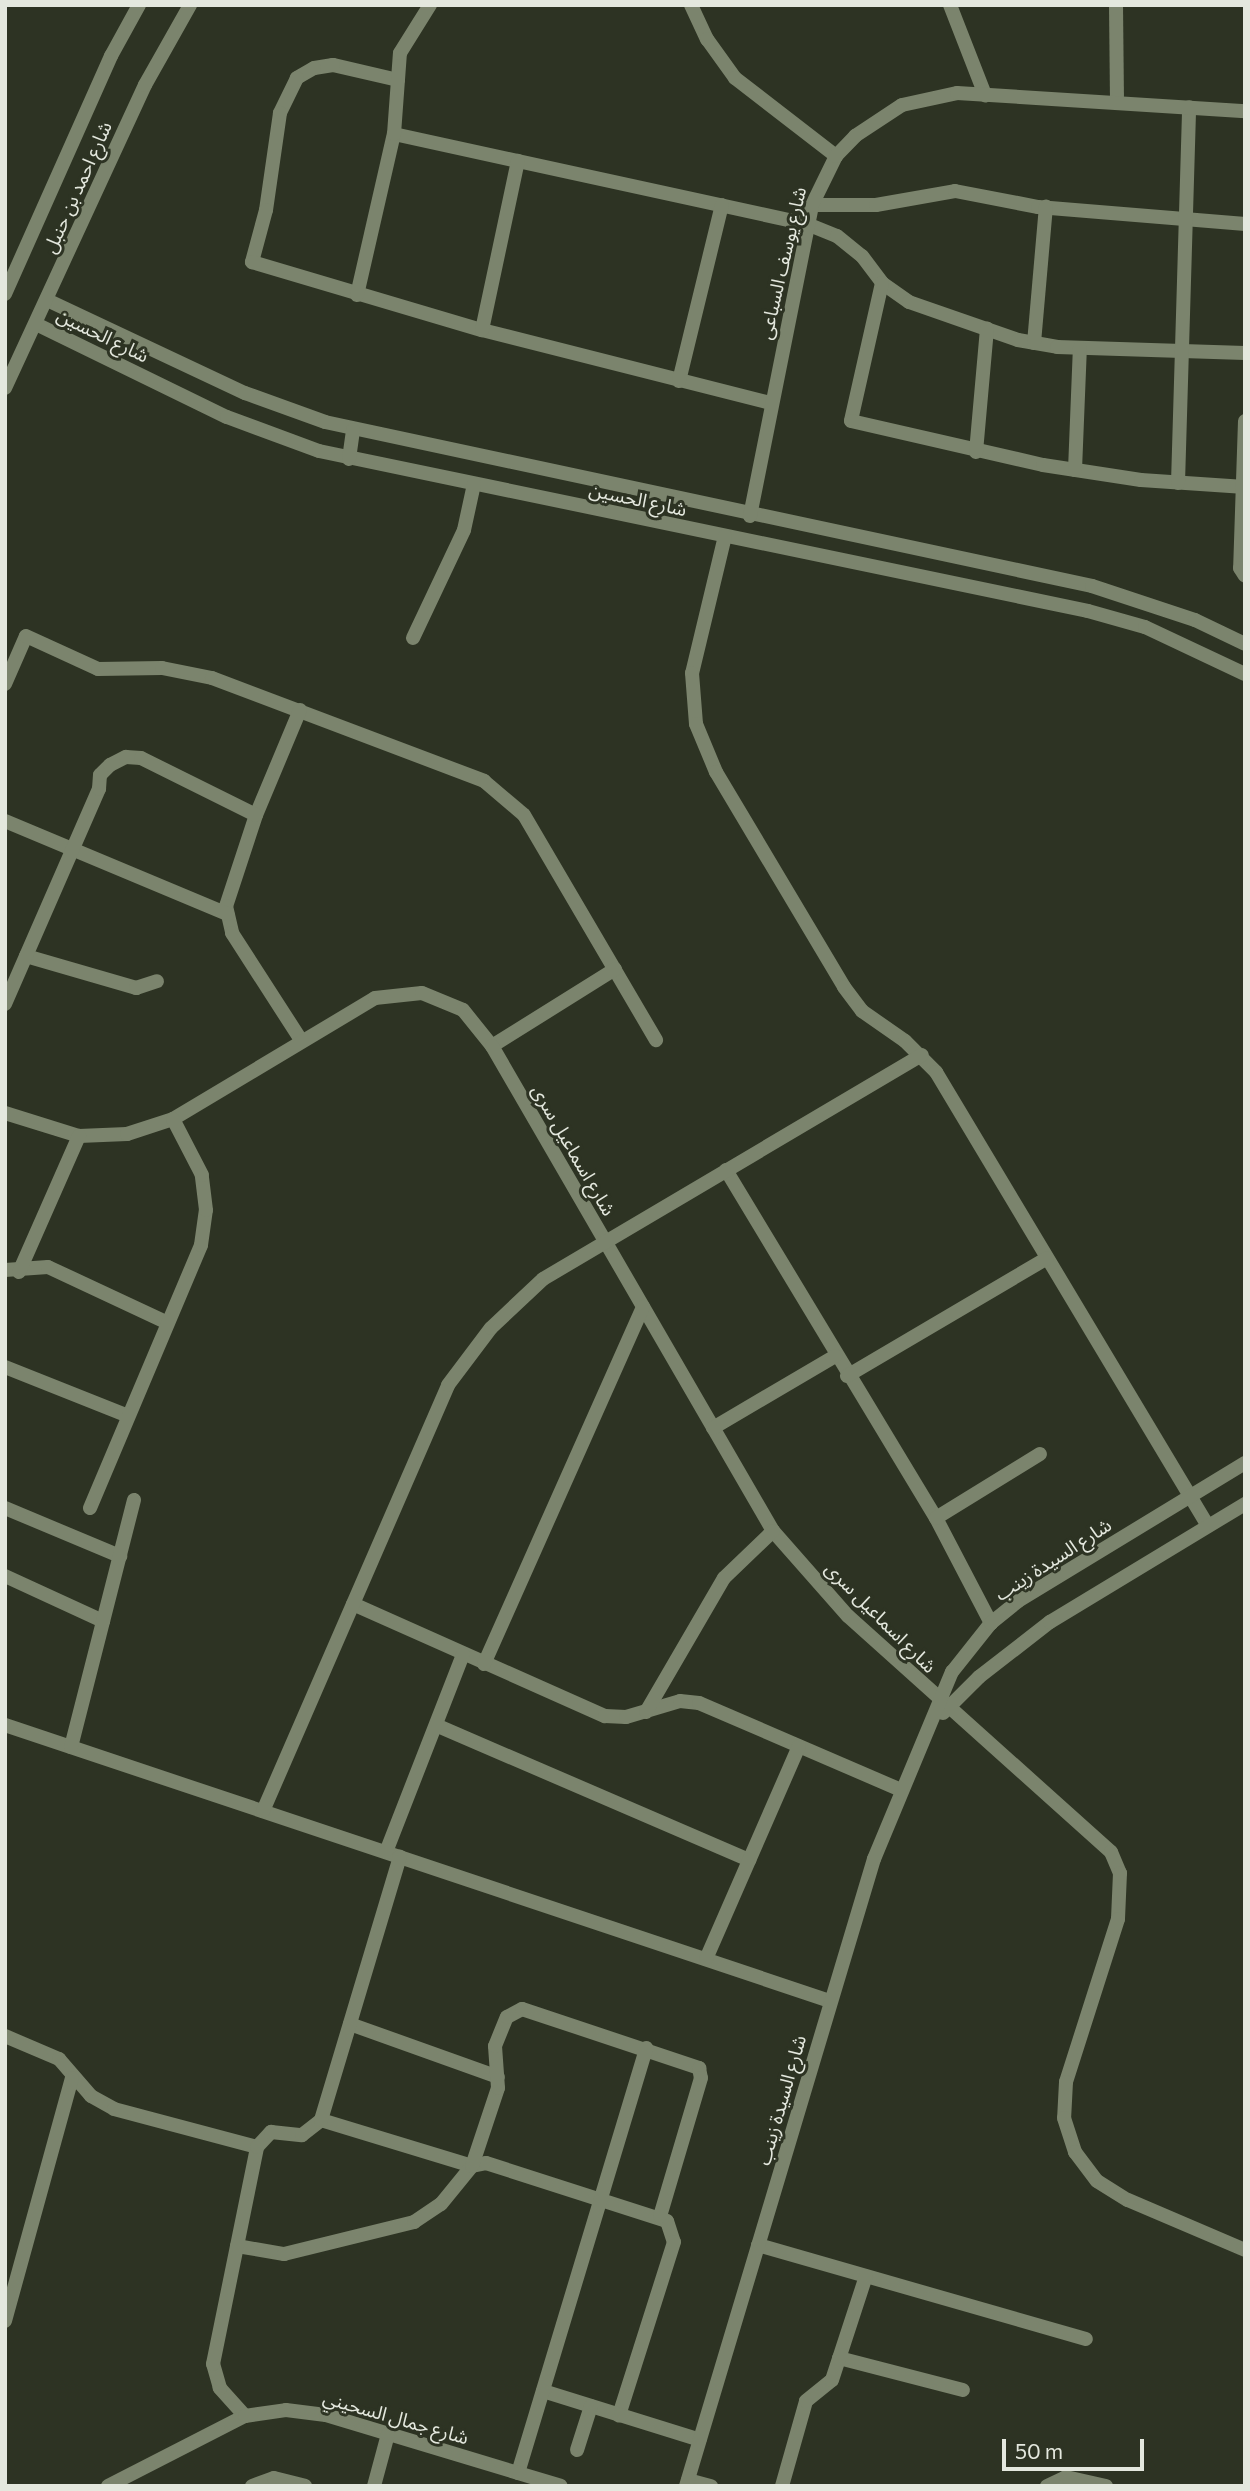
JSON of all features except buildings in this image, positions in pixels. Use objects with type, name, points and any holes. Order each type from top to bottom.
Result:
[{"type":"street","name":"شارع احمد بن حنبل","points":[[5,294],[92,99],[139,5]]},
{"type":"street","name":"شارع احمد بن حنبل","points":[[5,388],[145,85],[190,5]]},
{"type":"street","points":[[357,295],[394,134],[400,53],[430,5]]},
{"type":"street","points":[[691,5],[707,39],[735,78],[836,156]]},
{"type":"street","points":[[950,5],[985,95]]},
{"type":"street","points":[[1116,5],[1117,103]]},
{"type":"street","points":[[398,80],[333,65],[314,68],[298,78],[286,94],[280,113],[266,210],[252,262],[482,330],[679,382],[771,403]]},
{"type":"street","name":"شارع يوسف السباعى","points":[[750,516],[812,205],[836,156],[855,135],[902,105],[929,97],[985,95],[1245,111]]},
{"type":"street","points":[[1178,482],[1189,107]]},
{"type":"street","points":[[394,134],[807,224],[845,243],[882,282],[909,302],[1034,343],[1080,348],[1245,353]]},
{"type":"street","points":[[482,330],[518,161]]},
{"type":"street","points":[[812,205],[876,205],[955,191],[1046,207],[1245,225]]},
{"type":"street","points":[[679,382],[722,205]]},
{"type":"street","points":[[1034,343],[1046,207]]},
{"type":"street","points":[[882,282],[851,421],[976,452],[1075,470],[1244,487]]},
{"type":"street","name":"شارع الحسين","points":[[47,300],[245,393],[353,430],[750,516],[1092,586],[1183,615],[1245,644]]},
{"type":"street","name":"شارع الحسين","points":[[36,324],[239,422],[349,459],[1088,611],[1158,633],[1245,674]]},
{"type":"street","points":[[976,452],[987,328]]},
{"type":"street","points":[[1075,470],[1080,348]]},
{"type":"street","points":[[1245,421],[1240,568],[1245,576]]},
{"type":"street","points":[[349,459],[353,430]]},
{"type":"street","points":[[413,638],[464,530],[474,484]]},
{"type":"street","points":[[725,536],[692,673],[696,724],[716,772],[844,986],[862,1011],[922,1055],[1208,1526]]},
{"type":"street","points":[[1088,611],[1092,586]]},
{"type":"street","points":[[5,684],[26,636],[98,669],[187,671],[300,710],[459,771],[506,796],[524,815],[656,1040]]},
{"type":"street","points":[[300,710],[256,815],[228,892],[227,914],[232,933],[301,1040]]},
{"type":"street","points":[[5,1004],[12,971],[26,956],[72,851],[100,775],[126,757],[141,758],[256,815]]},
{"type":"street","points":[[5,821],[227,914]]},
{"type":"street","points":[[26,956],[136,988],[157,981]]},
{"type":"street","points":[[492,1046],[615,969]]},
{"type":"street","name":"شارع اسماعيل سرى","points":[[5,1113],[79,1136],[127,1134],[173,1119],[375,998],[399,992],[453,1004],[480,1027],[773,1531],[848,1616],[943,1704],[1095,1834],[1120,1873],[1118,1919],[1066,2082],[1064,2118],[1075,2152],[1097,2181],[1128,2200],[1245,2250]]},
{"type":"street","points":[[263,1811],[448,1385],[491,1328],[543,1279],[922,1055]]},
{"type":"street","points":[[90,1508],[201,1245],[206,1210],[202,1175],[173,1119]]},
{"type":"street","points":[[12,1271],[79,1136]]},
{"type":"street","points":[[726,1170],[846,1376],[936,1518],[991,1623]]},
{"type":"street","points":[[846,1376],[1047,1258]]},
{"type":"street","points":[[12,1271],[48,1267],[168,1323]]},
{"type":"street","points":[[484,1664],[643,1307]]},
{"type":"street","points":[[713,1428],[835,1356]]},
{"type":"street","points":[[5,1367],[128,1416]]},
{"type":"street","points":[[936,1518],[1040,1454]]},
{"type":"street","name":"شارع السيدة زينب","points":[[687,2483],[830,2001],[901,1790],[943,1704],[952,1672],[991,1623],[1018,1601],[1245,1463]]},
{"type":"street","points":[[71,1747],[134,1500]]},
{"type":"street","name":"شارع السيدة زينب","points":[[943,1704],[1050,1622],[1245,1504]]},
{"type":"street","points":[[5,1508],[120,1556]]},
{"type":"street","points":[[646,1713],[718,1588],[773,1531]]},
{"type":"street","points":[[5,1576],[103,1621]]},
{"type":"street","points":[[353,1604],[606,1716],[646,1713],[671,1703],[699,1703],[901,1790]]},
{"type":"street","points":[[245,2416],[220,2388],[213,2364],[257,2147],[271,2132],[302,2135],[321,2120],[350,2024],[393,1855],[463,1654]]},
{"type":"street","points":[[5,1725],[830,2001]]},
{"type":"street","points":[[438,1726],[749,1860]]},
{"type":"street","points":[[706,1959],[799,1746]]},
{"type":"street","points":[[237,2246],[284,2254],[414,2222],[453,2193],[472,2166],[498,2077],[495,2046],[507,2017],[522,2009],[694,2064],[701,2075],[660,2216]]},
{"type":"street","points":[[350,2024],[498,2077]]},
{"type":"street","points":[[5,2035],[59,2059],[72,2078],[114,2109],[257,2147]]},
{"type":"street","points":[[518,2473],[646,2048]]},
{"type":"street","points":[[5,2321],[72,2078]]},
{"type":"street","points":[[321,2120],[472,2166],[486,2164],[601,2198],[660,2216],[672,2227],[674,2242],[619,2415]]},
{"type":"street","points":[[758,2245],[1086,2339]]},
{"type":"street","points":[[782,2486],[806,2401],[832,2380],[866,2276]]},
{"type":"street","points":[[839,2358],[963,2390]]},
{"type":"street","points":[[543,2391],[700,2440]]},
{"type":"street","points":[[577,2450],[592,2406]]},
{"type":"street","name":"شارع جمال السحيني","points":[[108,2486],[245,2416],[286,2410],[326,2415],[561,2486]]},
{"type":"street","points":[[374,2486],[388,2434]]},
{"type":"street","points":[[1047,2486],[1066,2477],[1106,2486]]},
{"type":"street","points":[[252,2486],[274,2478],[302,2485]]},
{"type":"street","points":[[687,2483],[711,2486]]}]
